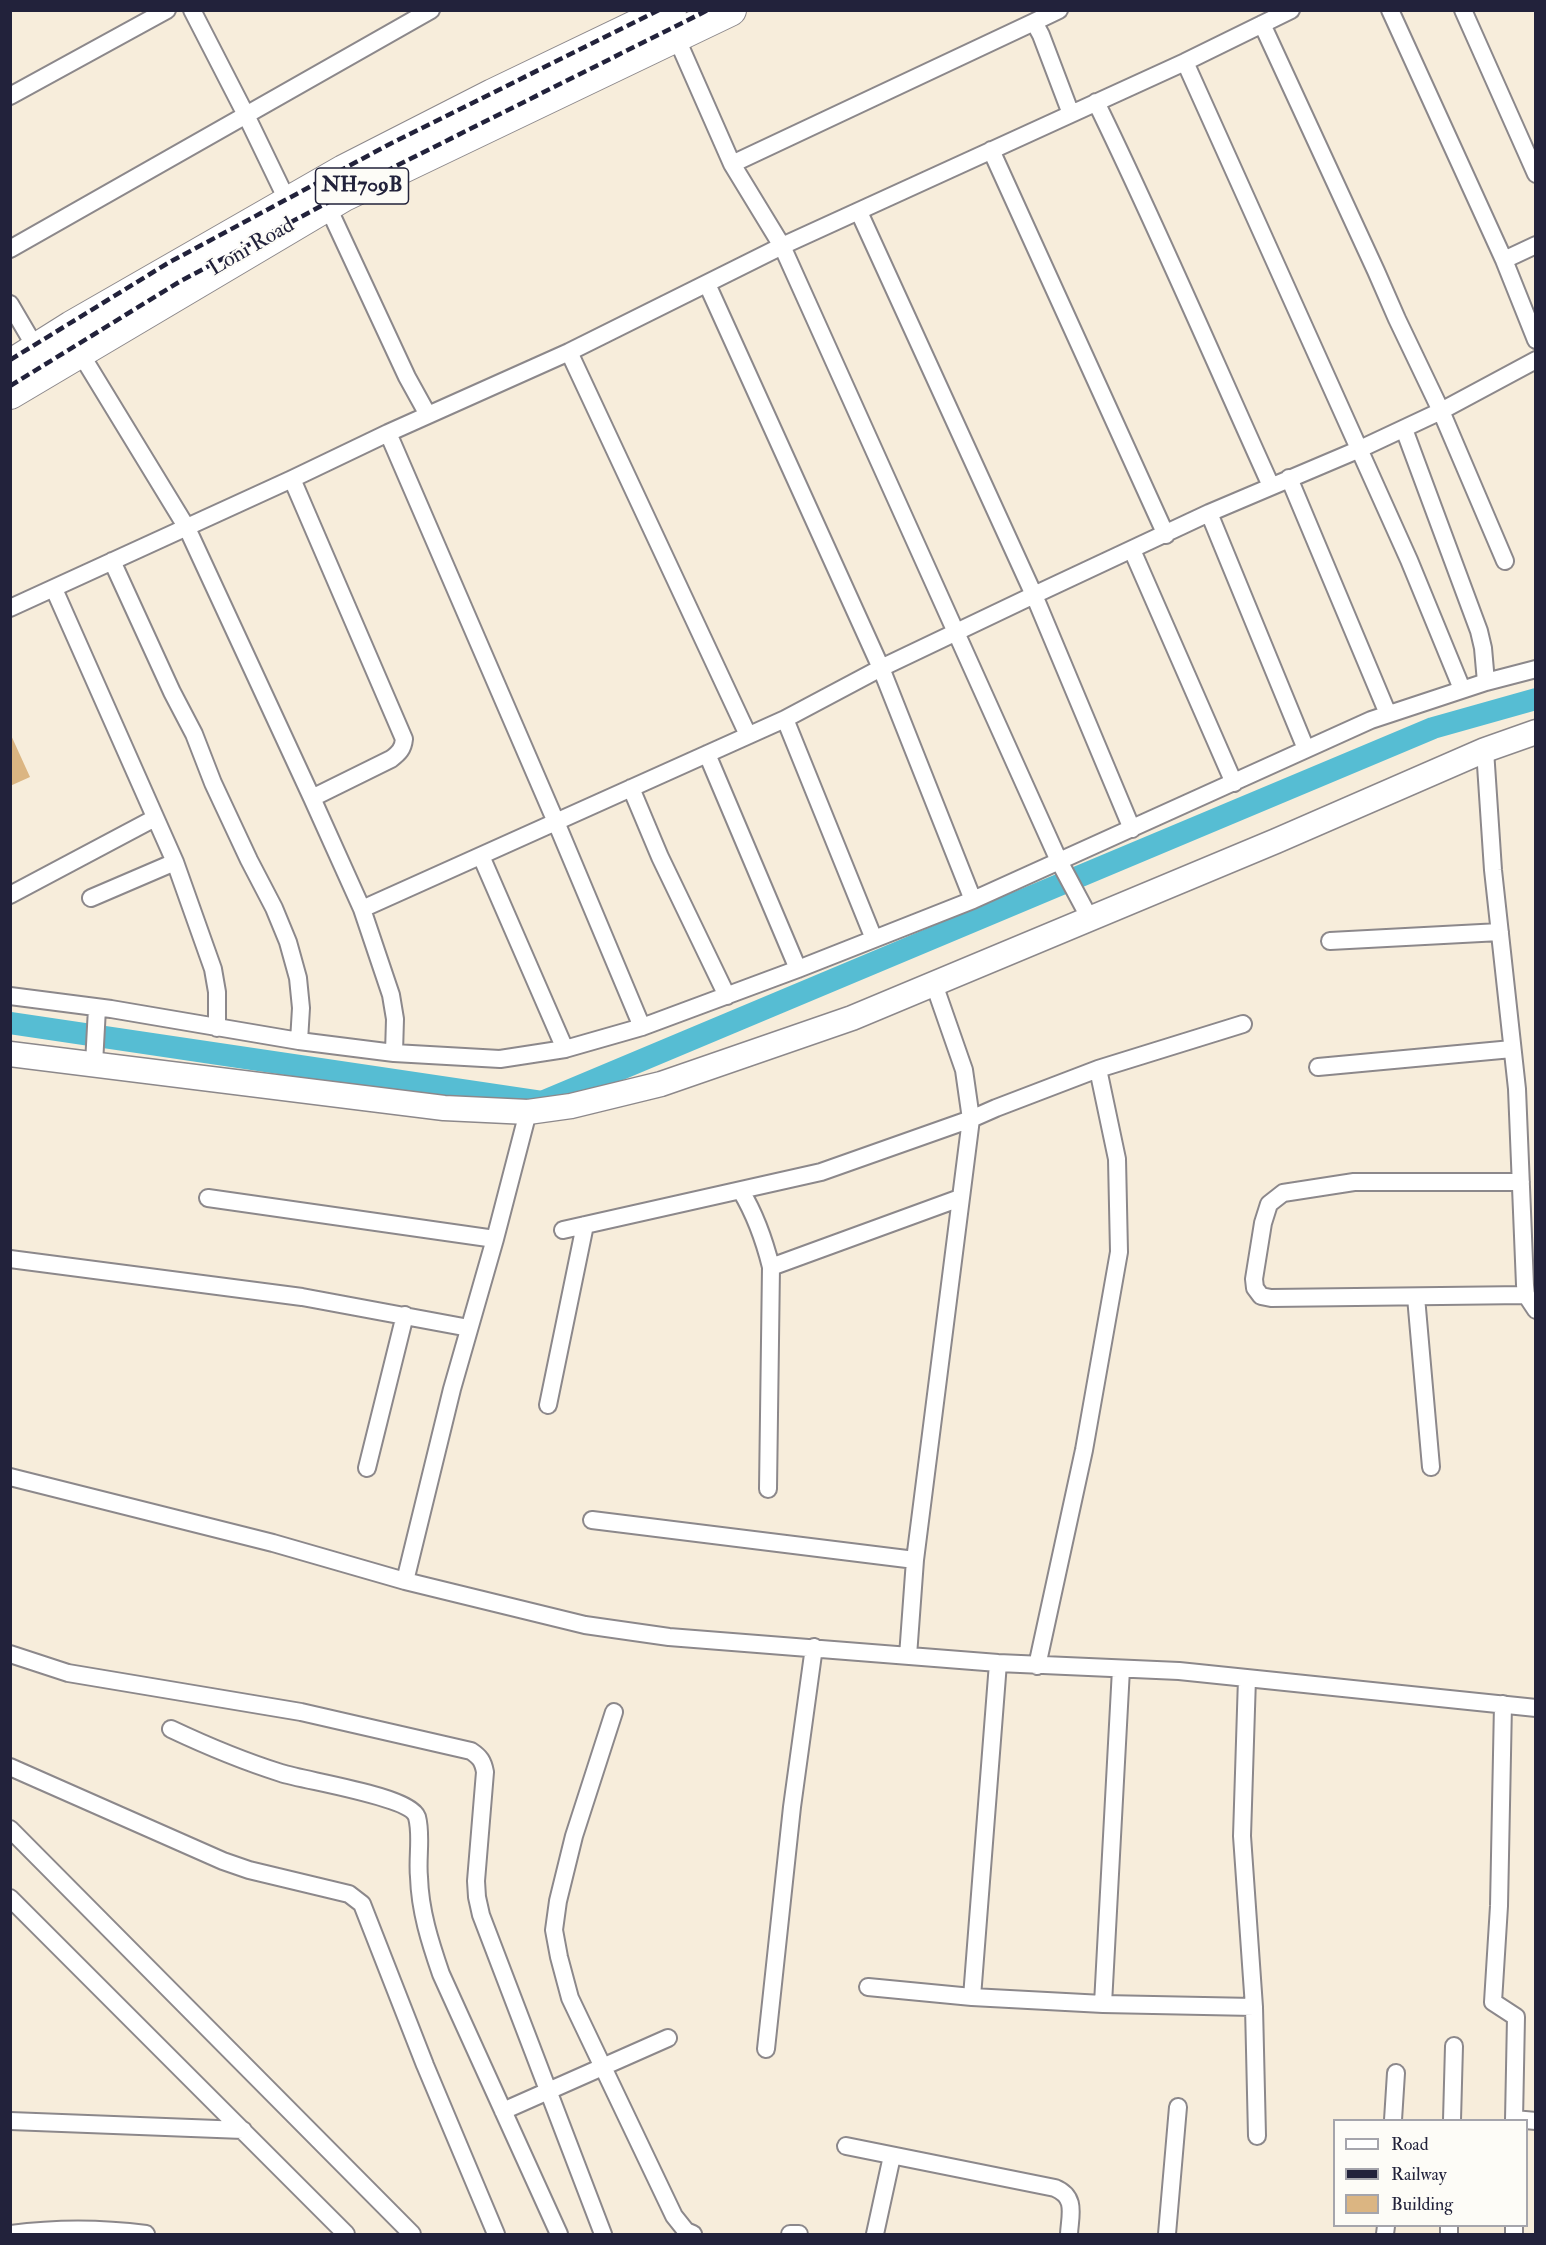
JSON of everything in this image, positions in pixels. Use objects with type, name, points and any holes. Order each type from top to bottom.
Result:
[{"type":"highway","name":"Loni Road","points":[[10,366],[72,327],[288,202],[493,95],[670,20],[730,10]]},
{"type":"highway","name":"Loni Road","points":[[10,393],[344,195],[670,20]]},
{"type":"street","points":[[10,96],[167,10]]},
{"type":"street","points":[[192,10],[288,202]]},
{"type":"street","points":[[10,249],[431,10]]},
{"type":"street","points":[[732,164],[1059,10]]},
{"type":"street","points":[[10,608],[54,590],[388,433],[569,352],[782,246],[1185,62],[1292,10]]},
{"type":"street","points":[[1390,10],[1504,260],[1536,340]]},
{"type":"street","points":[[1462,10],[1536,174]]},
{"type":"street","points":[[670,20],[732,164],[782,246],[1059,861],[1085,910]]},
{"type":"street","points":[[1034,22],[1071,114]]},
{"type":"street","points":[[1262,24],[1441,411],[1505,561]]},
{"type":"street","points":[[1185,62],[1360,449],[1462,689]]},
{"type":"street","points":[[1096,102],[1149,210],[1169,261],[1271,486]]},
{"type":"street","points":[[991,150],[1166,535]]},
{"type":"street","points":[[327,205],[407,377],[428,415]]},
{"type":"street","points":[[859,212],[1035,595],[1132,829]]},
{"type":"street","points":[[1504,260],[1536,245]]},
{"type":"street","points":[[707,284],[881,668],[973,900]]},
{"type":"street","points":[[10,304],[37,350]]},
{"type":"street","points":[[79,351],[188,528],[362,909],[391,995],[395,1019],[394,1053]]},
{"type":"street","points":[[569,352],[748,735]]},
{"type":"street","points":[[362,909],[785,718],[881,668],[1209,513],[1360,449],[1533,367]]},
{"type":"street","points":[[1404,429],[1479,631],[1486,681]]},
{"type":"street","points":[[388,433],[642,1027]]},
{"type":"street","points":[[1289,478],[1388,714]]},
{"type":"street","points":[[292,479],[404,739],[403,747],[391,759],[312,798]]},
{"type":"street","points":[[1209,513],[1306,749]]},
{"type":"street","points":[[1132,550],[1234,783]]},
{"type":"street","points":[[112,561],[172,692],[194,734],[213,783],[274,908],[288,942],[298,978],[301,1008],[299,1041]]},
{"type":"street","points":[[54,590],[175,862],[213,969],[217,992],[217,1028]]},
{"type":"street","points":[[10,996],[299,1041],[394,1053],[500,1059],[565,1049],[642,1027],[727,996],[973,900],[1388,714],[1486,681],[1536,669]]},
{"type":"street","points":[[785,718],[874,939]]},
{"type":"street","points":[[10,1054],[94,1054],[444,1108],[528,1112],[572,1106],[661,1084],[852,1018],[934,984],[1085,910],[1485,750],[1536,732]]},
{"type":"street","points":[[1485,750],[1493,870],[1517,1089],[1526,1295],[1536,1310]]},
{"type":"street","points":[[707,754],[798,969]]},
{"type":"street","points":[[631,788],[660,857],[727,996]]},
{"type":"street","points":[[10,895],[155,818]]},
{"type":"street","points":[[481,855],[565,1049]]},
{"type":"street","points":[[91,898],[175,862]]},
{"type":"street","points":[[1330,941],[1500,932]]},
{"type":"street","points":[[908,1656],[915,1560],[971,1119],[964,1071],[934,984]]},
{"type":"street","points":[[94,1054],[97,1008]]},
{"type":"street","points":[[563,1230],[821,1172],[971,1119],[1098,1069],[1244,1024]]},
{"type":"street","points":[[1318,1066],[1512,1049]]},
{"type":"street","points":[[1037,1666],[1084,1450],[1119,1252],[1118,1159],[1098,1069]]},
{"type":"street","points":[[405,1581],[452,1389],[528,1112]]},
{"type":"street","points":[[1521,1182],[1354,1182],[1284,1193],[1269,1204],[1263,1222],[1254,1278],[1255,1288],[1261,1296],[1271,1298],[1526,1295]]},
{"type":"street","points":[[741,1191],[753,1211],[771,1267],[768,1489]]},
{"type":"street","points":[[208,1198],[495,1239]]},
{"type":"street","points":[[771,1267],[960,1198]]},
{"type":"street","points":[[549,1405],[585,1225]]},
{"type":"street","points":[[10,1259],[302,1297],[469,1328]]},
{"type":"street","points":[[1416,1297],[1431,1467]]},
{"type":"street","points":[[367,1468],[405,1315]]},
{"type":"street","points":[[10,1477],[273,1543],[405,1581],[585,1625],[669,1636],[998,1663],[1179,1671],[1536,1708]]},
{"type":"street","points":[[592,1520],[915,1560]]},
{"type":"street","points":[[766,2049],[792,1807],[814,1647]]},
{"type":"street","points":[[10,1654],[68,1673],[301,1712],[471,1751],[479,1756],[483,1762],[485,1785],[476,1881],[477,1897],[499,1967],[603,2235]]},
{"type":"street","points":[[972,1997],[998,1663]]},
{"type":"street","points":[[1102,2004],[1122,1669]]},
{"type":"street","points":[[1247,1678],[1242,1836],[1254,2007],[1257,2136]]},
{"type":"street","points":[[1503,1704],[1499,1906],[1493,2002],[1516,2018],[1514,2119]]},
{"type":"street","points":[[614,1712],[574,1836],[558,1900],[555,1930],[559,1957],[570,1998],[602,2067],[674,2216],[686,2231],[693,2235]]},
{"type":"street","points":[[171,1729],[216,1751],[283,1774],[361,1792],[406,1805],[414,1811],[418,1830],[418,1876],[422,1914],[430,1943],[441,1974],[559,2235]]},
{"type":"street","points":[[10,1767],[222,1861],[249,1870],[349,1894],[358,1899],[362,1904],[425,2065],[496,2235]]},
{"type":"street","points":[[10,1829],[412,2235]]},
{"type":"street","points":[[10,1898],[346,2235]]},
{"type":"street","points":[[868,1987],[972,1997],[1102,2004],[1254,2007]]},
{"type":"street","points":[[503,2111],[668,2038]]},
{"type":"street","points":[[1452,2119],[1454,2046]]},
{"type":"street","points":[[1393,2119],[1396,2073]]},
{"type":"street","points":[[1167,2235],[1178,2107]]},
{"type":"street","points":[[10,2121],[243,2130]]},
{"type":"street","points":[[846,2146],[1022,2181],[1063,2192],[1068,2196],[1071,2204],[1069,2235]]},
{"type":"street","points":[[874,2235],[892,2156]]},
{"type":"street","points":[[10,2235],[46,2230],[122,2231],[146,2235]]},
{"type":"street","points":[[790,2235],[799,2235]]},
{"type":"building","points":[[10,733],[30,777],[10,786]]},
{"type":"waterway","points":[[10,1023],[542,1102],[1433,728],[1536,699]]},
{"type":"railway","points":[[10,360],[168,263],[386,146],[659,10]]},
{"type":"railway","points":[[10,386],[179,282],[396,166],[708,10]]}]
